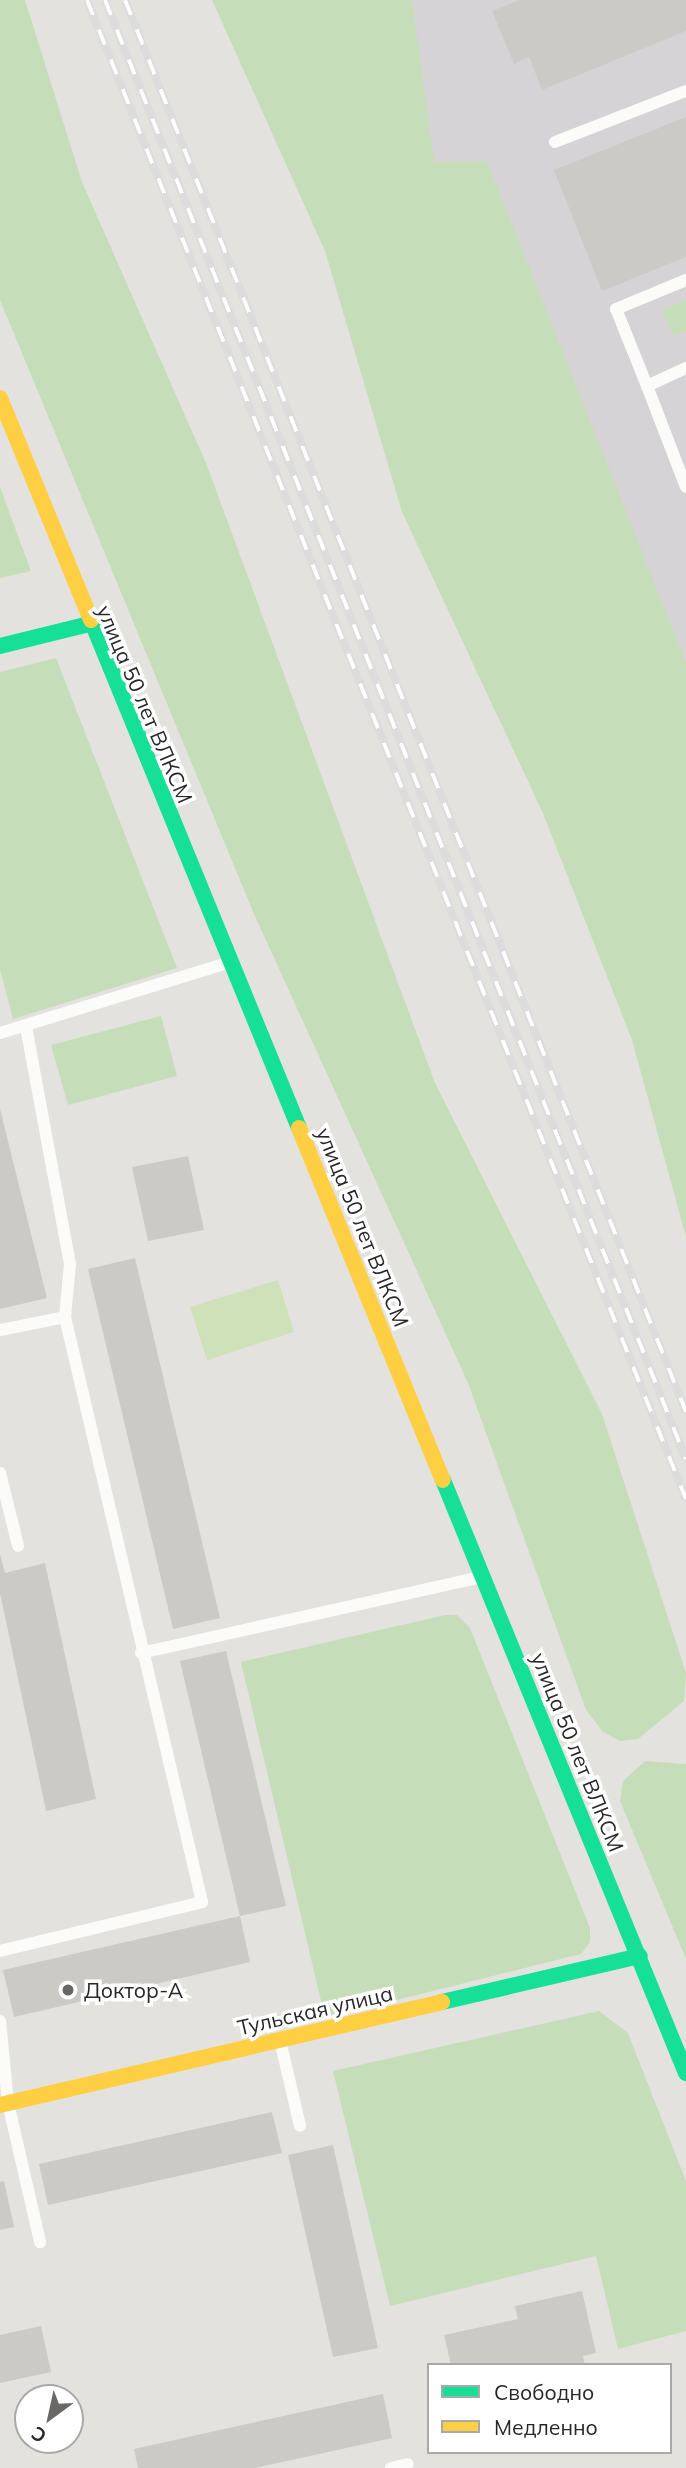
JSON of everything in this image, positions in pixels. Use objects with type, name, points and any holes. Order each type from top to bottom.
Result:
[{"type":"street","name":"улица 50 лет ВЛКСМ","points":[[0,398],[89,624],[231,962],[686,2073]]},
{"type":"street","points":[[0,646],[89,624]]},
{"type":"street","name":"Тульская улица","points":[[4,2104],[639,1956]]},
{"type":"lane","points":[[555,142],[686,91]]},
{"type":"lane","points":[[686,280],[616,309],[686,487]]},
{"type":"lane","points":[[647,386],[686,368]]},
{"type":"lane","points":[[0,1033],[231,962]]},
{"type":"lane","points":[[0,1951],[202,1902],[141,1653],[65,1317],[70,1264],[26,1026]]},
{"type":"lane","points":[[0,1331],[65,1317]]},
{"type":"lane","points":[[0,1473],[18,1546]]},
{"type":"lane","points":[[141,1653],[484,1577]]},
{"type":"lane","points":[[0,2021],[4,2104],[40,2242]]},
{"type":"lane","points":[[279,2039],[300,2126]]},
{"type":"lane","points":[[391,2468],[408,2464]]},
{"type":"shaded area","points":[[341,0],[686,0],[686,857]]},
{"type":"green space","points":[[0,0],[25,0],[82,182],[206,463],[435,1083],[602,1414],[686,1673],[684,1701],[638,1739],[620,1741],[603,1732],[586,1710],[468,1383],[254,914],[0,300]]},
{"type":"green space","points":[[212,0],[412,0],[434,162],[487,161],[686,662],[686,1237],[632,1040],[542,811],[402,512],[325,251]]},
{"type":"green space","points":[[686,300],[686,331],[673,336],[662,310]]},
{"type":"green space","points":[[0,487],[31,571],[0,578]]},
{"type":"green space","points":[[56,658],[177,968],[13,1019],[0,969],[0,672]]},
{"type":"green space","points":[[161,1016],[177,1076],[68,1105],[51,1045]]},
{"type":"green space","points":[[278,1280],[294,1332],[207,1360],[190,1307]]},
{"type":"green space","points":[[445,1615],[457,1615],[470,1628],[590,1928],[590,1942],[581,1954],[325,2018],[241,1662]]},
{"type":"green space","points":[[645,1761],[686,1764],[686,1959],[620,1801],[623,1781]]},
{"type":"green space","points":[[599,2011],[628,2033],[686,2181],[686,2331],[618,2349],[596,2256],[390,2306],[333,2071]]},
{"type":"building","points":[[520,0],[686,0],[686,31],[542,90],[529,57],[514,64],[492,11]]},
{"type":"building","points":[[686,117],[686,257],[602,291],[554,170]]},
{"type":"building","points":[[0,1109],[47,1298],[0,1309]]},
{"type":"building","points":[[188,1156],[204,1230],[148,1241],[132,1167]]},
{"type":"building","points":[[135,1258],[220,1618],[173,1629],[88,1269]]},
{"type":"building","points":[[0,1554],[5,1573],[45,1563],[96,1799],[46,1811],[0,1593]]},
{"type":"building","points":[[226,1651],[286,1906],[240,1916],[180,1661]]},
{"type":"building","points":[[240,1916],[250,1962],[14,2017],[3,1970]]},
{"type":"building","points":[[272,2112],[282,2153],[48,2205],[39,2164]]},
{"type":"building","points":[[333,2145],[378,2348],[333,2357],[288,2155]]},
{"type":"building","points":[[4,2181],[14,2227],[0,2230],[0,2182]]},
{"type":"building","points":[[582,2291],[596,2353],[583,2356],[585,2363],[451,2363],[444,2335],[518,2319],[515,2306]]},
{"type":"building","points":[[41,2326],[51,2372],[0,2383],[0,2335]]},
{"type":"building","points":[[383,2394],[392,2438],[255,2468],[138,2468],[134,2449]]},
{"type":"railway","points":[[87,0],[686,1499]]},
{"type":"railway","points":[[105,0],[686,1459]]},
{"type":"railway","points":[[125,0],[686,1412]]},
{"type":"traffic: fast","points":[[91,620],[299,1128]]},
{"type":"traffic: fast","points":[[0,646],[89,624]]},
{"type":"traffic: fast","points":[[443,1480],[686,2073]]},
{"type":"traffic: fast","points":[[442,2002],[640,1956]]},
{"type":"traffic: slow","points":[[0,398],[91,620]]},
{"type":"traffic: slow","points":[[299,1128],[443,1480]]},
{"type":"traffic: slow","points":[[0,2105],[442,2002]]},
{"type":"place","name":"Доктор-А","points":[[68,1990]]}]
